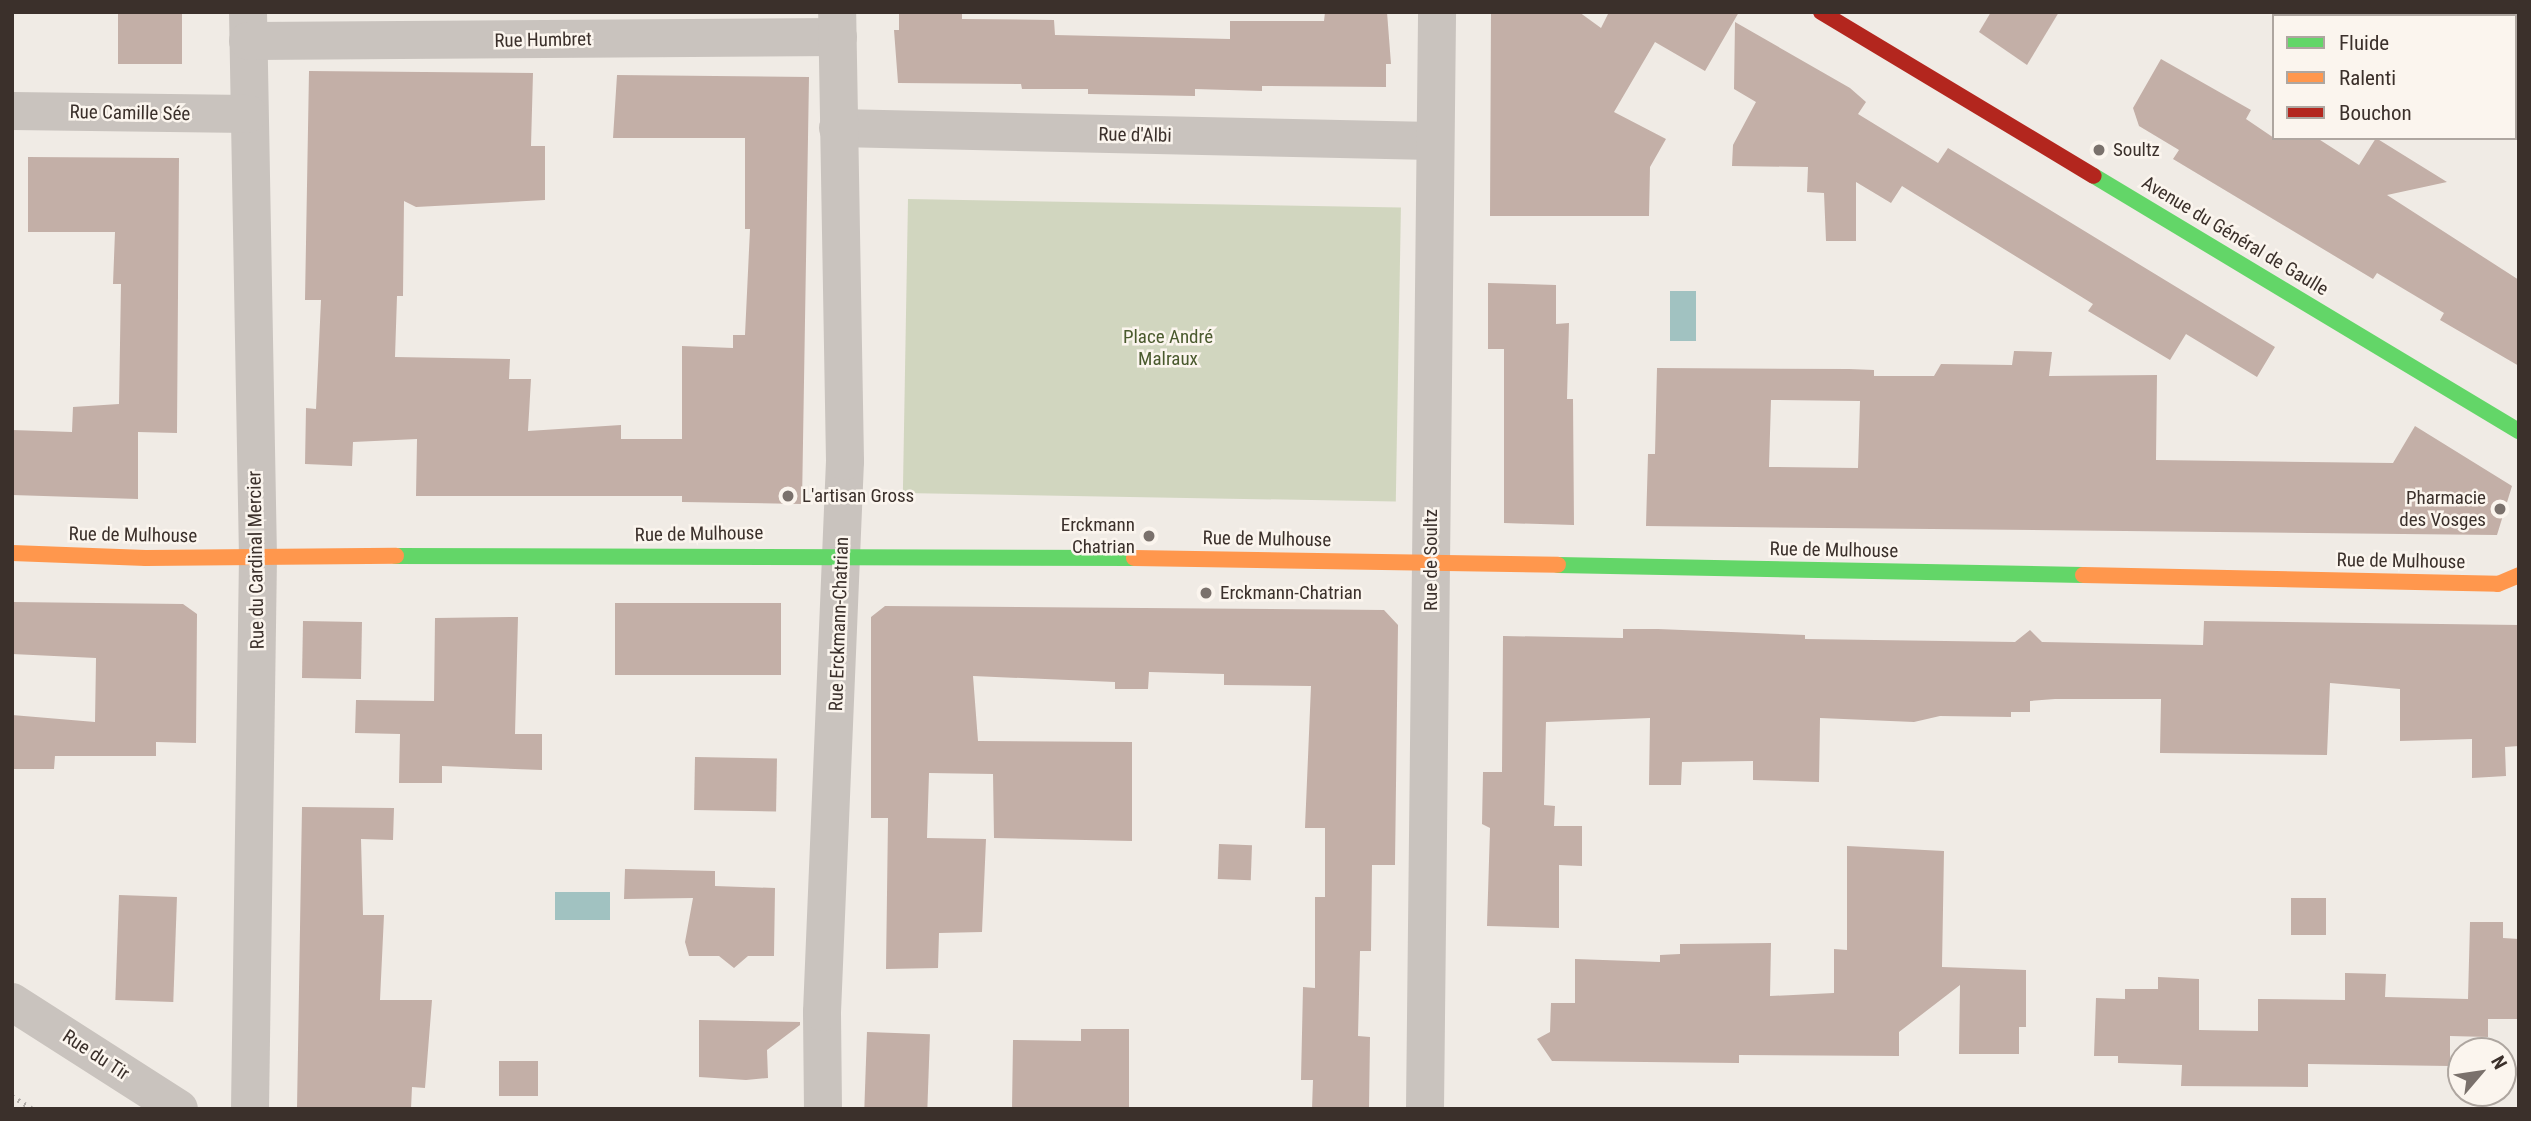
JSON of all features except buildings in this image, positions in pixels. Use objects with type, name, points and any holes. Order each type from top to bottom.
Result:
[{"type":"street","name":"Rue de Soultz","points":[[1425,1109],[1433,141],[1437,12]]},
{"type":"street","name":"Avenue du Général de Gaulle","points":[[1821,12],[2519,431]]},
{"type":"street","name":"Rue Humbret","points":[[248,27],[838,24]]},
{"type":"street","name":"Rue Erckmann-Chatrian","points":[[823,1109],[822,1012],[845,461],[838,24]]},
{"type":"street","name":"Rue du Cardinal Mercier","points":[[248,27],[258,557],[250,1109]]},
{"type":"street","name":"Rue Camille Sée","points":[[12,111],[248,114]]},
{"type":"street","name":"Rue d'Albi","points":[[838,128],[1433,141]]},
{"type":"street","name":"Rue de Mulhouse","points":[[12,553],[258,557],[843,556],[1431,562],[2497,584],[2519,575]]},
{"type":"street","name":"Rue du Tir","points":[[12,1002],[179,1109]]},
{"type":"green space","name":"Place André Malraux","points":[[908,199],[1401,208],[1396,502],[903,493]]},
{"type":"water","points":[[1670,291],[1696,291],[1696,341],[1670,341]]},
{"type":"water","points":[[555,892],[610,892],[610,920],[555,920]]},
{"type":"railway","points":[[12,1096],[33,1109]]},
{"type":"traffic: fast","points":[[2094,176],[2519,431]]},
{"type":"traffic: fast","points":[[396,556],[1134,558]]},
{"type":"traffic: fast","points":[[1558,565],[2083,575]]},
{"type":"traffic: slow","points":[[12,553],[146,558],[396,556]]},
{"type":"traffic: slow","points":[[1134,558],[1558,565]]},
{"type":"traffic: slow","points":[[2083,575],[2498,584],[2519,575]]},
{"type":"traffic: jam","points":[[1821,12],[2094,176]]},
{"type":"place","name":"Soultz","points":[[2099,150]]},
{"type":"place","name":"L'artisan Gross","points":[[788,496]]},
{"type":"place","name":"Pharmacie des Vosges","points":[[2500,509]]},
{"type":"place","name":"Erckmann Chatrian","points":[[1149,536]]},
{"type":"place","name":"Erckmann-Chatrian","points":[[1206,593]]}]
